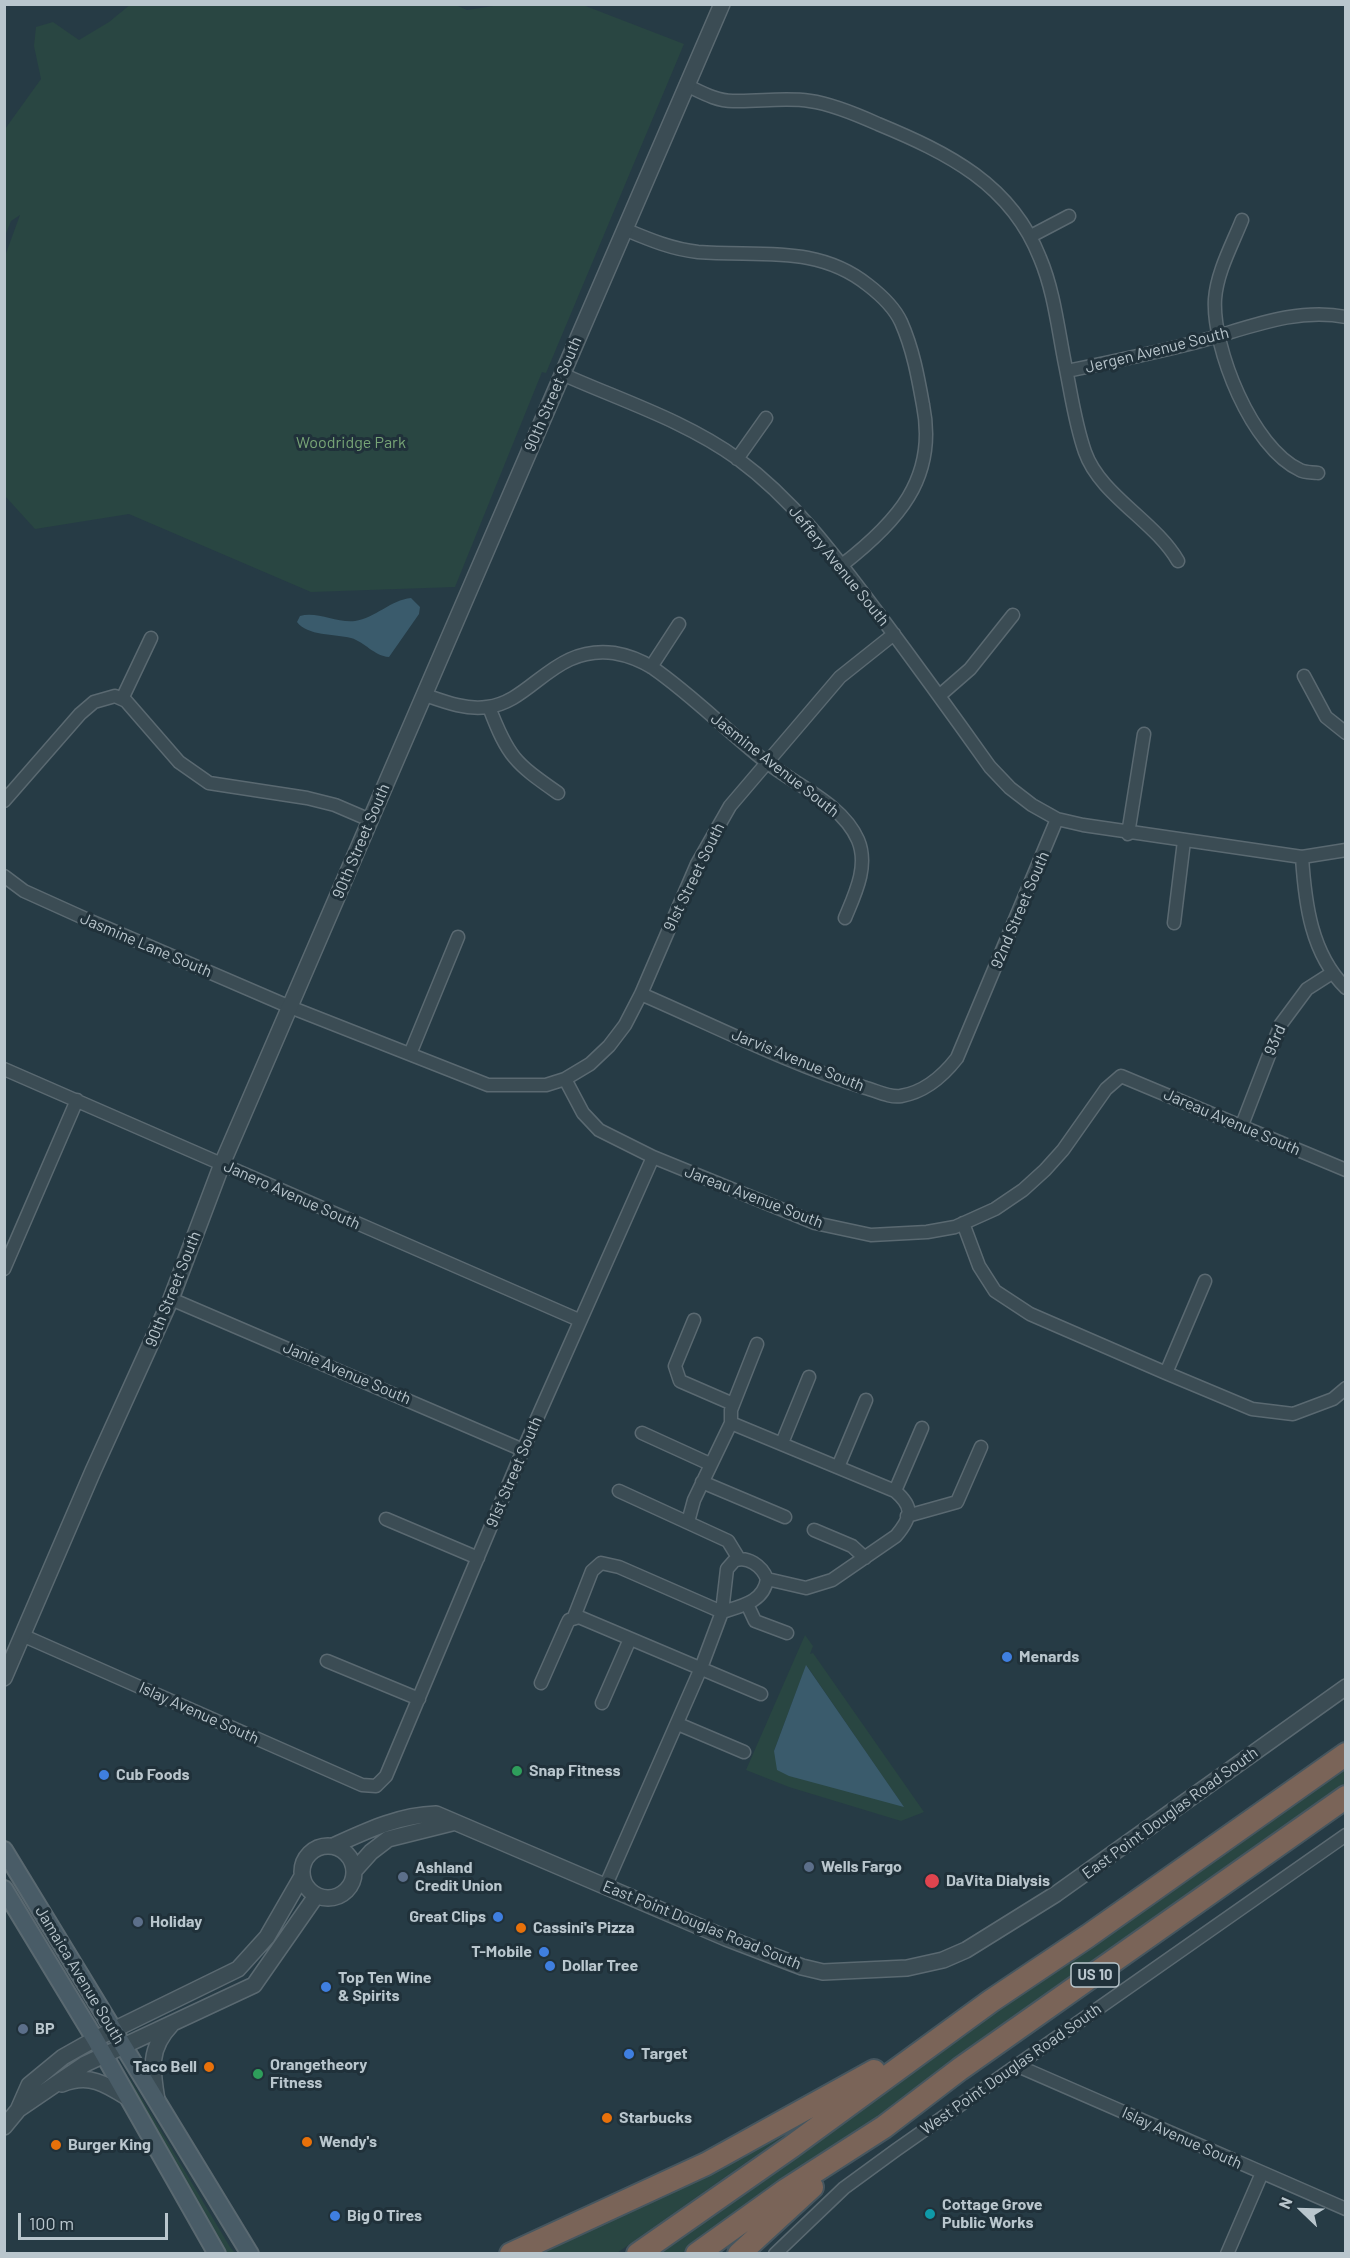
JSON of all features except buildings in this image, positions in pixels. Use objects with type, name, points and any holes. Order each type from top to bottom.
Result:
[{"type":"highway","name":"US 10","points":[[638,2253],[791,2147],[991,2001],[1088,1936],[1346,1754]]},
{"type":"highway","name":"US 10","points":[[697,2253],[844,2153],[1346,1797]]},
{"type":"highway","points":[[511,2253],[706,2164],[838,2092],[991,2001]]},
{"type":"highway","points":[[739,2253],[832,2169],[844,2153]]},
{"type":"main road","name":"Jamaica Avenue South","points":[[4,1850],[250,2253]]},
{"type":"main road","name":"Jamaica Avenue South","points":[[4,1889],[95,2039],[217,2253]]},
{"type":"street","name":"90th Street South","points":[[4,1678],[93,1471],[171,1299],[222,1164],[722,4]]},
{"type":"street","name":"Jergen Avenue South","points":[[686,84],[708,96],[731,101],[767,99],[811,101],[876,123],[964,164],[991,186],[1014,211],[1031,236],[1052,296],[1067,371],[1146,355],[1220,336],[1257,322],[1296,316],[1346,317]]},
{"type":"street","points":[[1031,236],[1069,216]]},
{"type":"street","points":[[1242,220],[1218,285],[1215,314],[1236,392],[1251,421],[1287,461],[1301,471],[1318,473]]},
{"type":"street","points":[[624,229],[656,243],[697,252],[800,255],[823,260],[855,275],[878,293],[900,320],[913,355],[925,414],[927,431],[925,456],[918,481],[891,524],[843,566]]},
{"type":"street","points":[[1067,371],[1085,454],[1100,478],[1168,544],[1178,561]]},
{"type":"street","name":"Jeffery Avenue South","points":[[562,374],[686,429],[737,459],[794,508],[843,566],[990,767],[1010,788],[1032,805],[1058,819],[1128,834],[1302,857],[1346,850]]},
{"type":"street","points":[[737,459],[766,418]]},
{"type":"street","points":[[939,696],[970,669],[1013,615]]},
{"type":"street","points":[[651,667],[679,624]]},
{"type":"street","name":"91st Street South","points":[[565,1079],[590,1064],[609,1046],[625,1025],[706,846],[730,806],[840,677],[894,634]]},
{"type":"street","points":[[122,699],[151,638]]},
{"type":"street","name":"Jasmine Avenue South","points":[[425,695],[449,704],[489,707],[509,700],[547,671],[583,655],[615,654],[651,667],[766,763],[834,810],[853,831],[861,852],[861,878],[845,918]]},
{"type":"street","points":[[1304,676],[1326,717],[1346,733]]},
{"type":"street","points":[[4,801],[80,714],[102,698],[115,696],[122,699],[142,719],[179,762],[200,778],[221,786],[307,798],[335,805],[370,820]]},
{"type":"street","points":[[489,707],[502,742],[520,766],[558,793]]},
{"type":"street","points":[[1128,834],[1144,734]]},
{"type":"street","name":"92nd Street South","points":[[981,1000],[1058,819]]},
{"type":"street","points":[[1174,923],[1184,841]]},
{"type":"street","points":[[1302,857],[1308,916],[1317,943],[1332,973],[1346,988]]},
{"type":"street","name":"Jasmine Lane South","points":[[4,876],[24,891],[290,1007]]},
{"type":"street","points":[[410,1054],[458,937]]},
{"type":"street","name":"93rd","points":[[1242,1125],[1286,1015],[1307,989],[1332,973]]},
{"type":"street","name":"Jarvis Avenue South","points":[[641,994],[840,1080],[891,1096],[902,1096],[927,1087],[944,1075],[957,1058],[981,1000]]},
{"type":"street","points":[[290,1007],[488,1085],[527,1087],[565,1079]]},
{"type":"street","name":"Janero Avenue South","points":[[4,1069],[455,1268],[579,1320]]},
{"type":"street","name":"Jareau Avenue South","points":[[565,1079],[583,1113],[599,1130],[653,1157],[815,1223],[871,1235],[927,1232],[963,1223],[995,1209],[1023,1190],[1045,1170],[1063,1150],[1106,1089],[1121,1076],[1346,1170]]},
{"type":"street","points":[[4,1269],[77,1100]]},
{"type":"street","name":"91st Street South","points":[[376,1786],[386,1776],[579,1320],[653,1157]]},
{"type":"street","points":[[963,1223],[979,1266],[995,1291],[1030,1314],[1166,1373],[1252,1409],[1293,1414],[1333,1399],[1346,1388]]},
{"type":"street","points":[[1166,1373],[1205,1281]]},
{"type":"street","name":"Janie Avenue South","points":[[171,1299],[523,1450]]},
{"type":"street","points":[[694,1320],[675,1366],[680,1381],[733,1404]]},
{"type":"street","points":[[688,1522],[702,1482],[731,1423],[733,1404],[757,1344]]},
{"type":"street","points":[[782,1443],[809,1377]]},
{"type":"street","points":[[838,1467],[866,1400]]},
{"type":"street","points":[[605,1887],[701,1668],[722,1612],[727,1569],[739,1559],[748,1560],[759,1567],[767,1578],[806,1588],[832,1580],[896,1536],[909,1510],[908,1502],[895,1491],[731,1423]]},
{"type":"street","points":[[895,1491],[922,1428]]},
{"type":"street","points":[[642,1433],[710,1464]]},
{"type":"street","points":[[907,1516],[957,1502],[981,1447]]},
{"type":"street","points":[[702,1482],[785,1517]]},
{"type":"street","points":[[619,1491],[728,1541],[739,1559]]},
{"type":"street","points":[[386,1520],[478,1558]]},
{"type":"street","points":[[814,1530],[852,1546],[865,1558]]},
{"type":"street","points":[[541,1683],[567,1624],[574,1617],[592,1571],[601,1563],[619,1567],[722,1612],[747,1604],[760,1595],[767,1578]]},
{"type":"street","points":[[747,1604],[755,1621],[787,1634]]},
{"type":"street","points":[[574,1617],[579,1617],[761,1694]]},
{"type":"street","name":"Islay Avenue South","points":[[24,1636],[362,1785],[376,1786]]},
{"type":"street","points":[[602,1703],[630,1639]]},
{"type":"street","points":[[327,1661],[419,1699]]},
{"type":"street","name":"East Point Douglas Road South","points":[[333,1846],[374,1828],[414,1815],[436,1814],[452,1823],[726,1938],[802,1967],[823,1972],[907,1968],[943,1960],[966,1950],[1056,1894],[1346,1687]]},
{"type":"street","points":[[678,1724],[744,1752]]},
{"type":"street","points":[[354,1871],[371,1852],[388,1839],[411,1831],[452,1823]]},
{"type":"street","name":"West Point Douglas Road South","points":[[775,2253],[844,2188],[1116,1994],[1346,1835]]},
{"type":"street","points":[[4,2127],[18,2110],[29,2085],[47,2068],[95,2039],[238,1969],[267,1936],[301,1878],[302,1867],[310,1853],[325,1846],[333,1846],[347,1855],[354,1871],[353,1880],[343,1894],[325,1898],[316,1896],[301,1878]]},
{"type":"street","points":[[18,2110],[73,2070],[254,1985],[316,1896]]},
{"type":"street","points":[[157,2100],[152,2063],[154,2050],[164,2032],[175,2022]]},
{"type":"street","name":"Islay Avenue South","points":[[1018,2066],[1346,2209]]},
{"type":"street","points":[[43,2093],[78,2079],[89,2078],[107,2085],[128,2098]]},
{"type":"street","points":[[1227,2253],[1262,2173]]},
{"type":"green space","name":"Woodridge Park","points":[[131,4],[453,4],[467,10],[506,4],[583,5],[684,44],[546,373],[542,372],[455,587],[311,592],[129,514],[35,529],[5,496],[5,256],[20,215],[11,221],[5,236],[5,129],[41,79],[34,46],[36,27],[53,22],[79,40],[109,22]]},
{"type":"green space","points":[[805,1635],[813,1646],[810,1654],[813,1653],[924,1812],[901,1821],[789,1787],[746,1770]],"holes":[[[807,1666],[903,1806],[774,1751]]]},
{"type":"green space","points":[[1345,1764],[1345,1786],[767,2195],[682,2253],[652,2254]]},
{"type":"green space","points":[[130,2079],[235,2253],[227,2253],[224,2250],[126,2081]]},
{"type":"green space","points":[[815,2114],[617,2253],[524,2254]]},
{"type":"water","points":[[411,598],[420,607],[419,614],[389,657],[351,638],[307,630],[297,622],[300,616],[306,615],[355,621]]},
{"type":"water","points":[[806,1665],[904,1807],[789,1776],[777,1770],[774,1751]]},
{"type":"place","name":"Menards","points":[[1007,1657]]},
{"type":"place","name":"Snap Fitness","points":[[517,1771]]},
{"type":"place","name":"Cub Foods","points":[[104,1775]]},
{"type":"place","name":"Wells Fargo","points":[[809,1867]]},
{"type":"place","name":"Ashland Credit Union","points":[[403,1877]]},
{"type":"place","name":"DaVita Dialysis","points":[[932,1881]]},
{"type":"place","name":"Great Clips","points":[[498,1917]]},
{"type":"place","name":"Holiday","points":[[138,1922]]},
{"type":"place","name":"Cassini's Pizza","points":[[521,1928]]},
{"type":"place","name":"T-Mobile","points":[[544,1952]]},
{"type":"place","name":"Dollar Tree","points":[[550,1966]]},
{"type":"place","name":"Top Ten Wine & Spirits","points":[[326,1987]]},
{"type":"place","name":"BP","points":[[23,2029]]},
{"type":"place","name":"Target","points":[[629,2054]]},
{"type":"place","name":"Taco Bell","points":[[209,2067]]},
{"type":"place","name":"Orangetheory Fitness","points":[[258,2074]]},
{"type":"place","name":"Starbucks","points":[[607,2118]]},
{"type":"place","name":"Wendy's","points":[[307,2142]]},
{"type":"place","name":"Burger King","points":[[56,2145]]},
{"type":"place","name":"Cottage Grove Public Works","points":[[930,2214]]},
{"type":"place","name":"Big O Tires","points":[[335,2216]]}]
